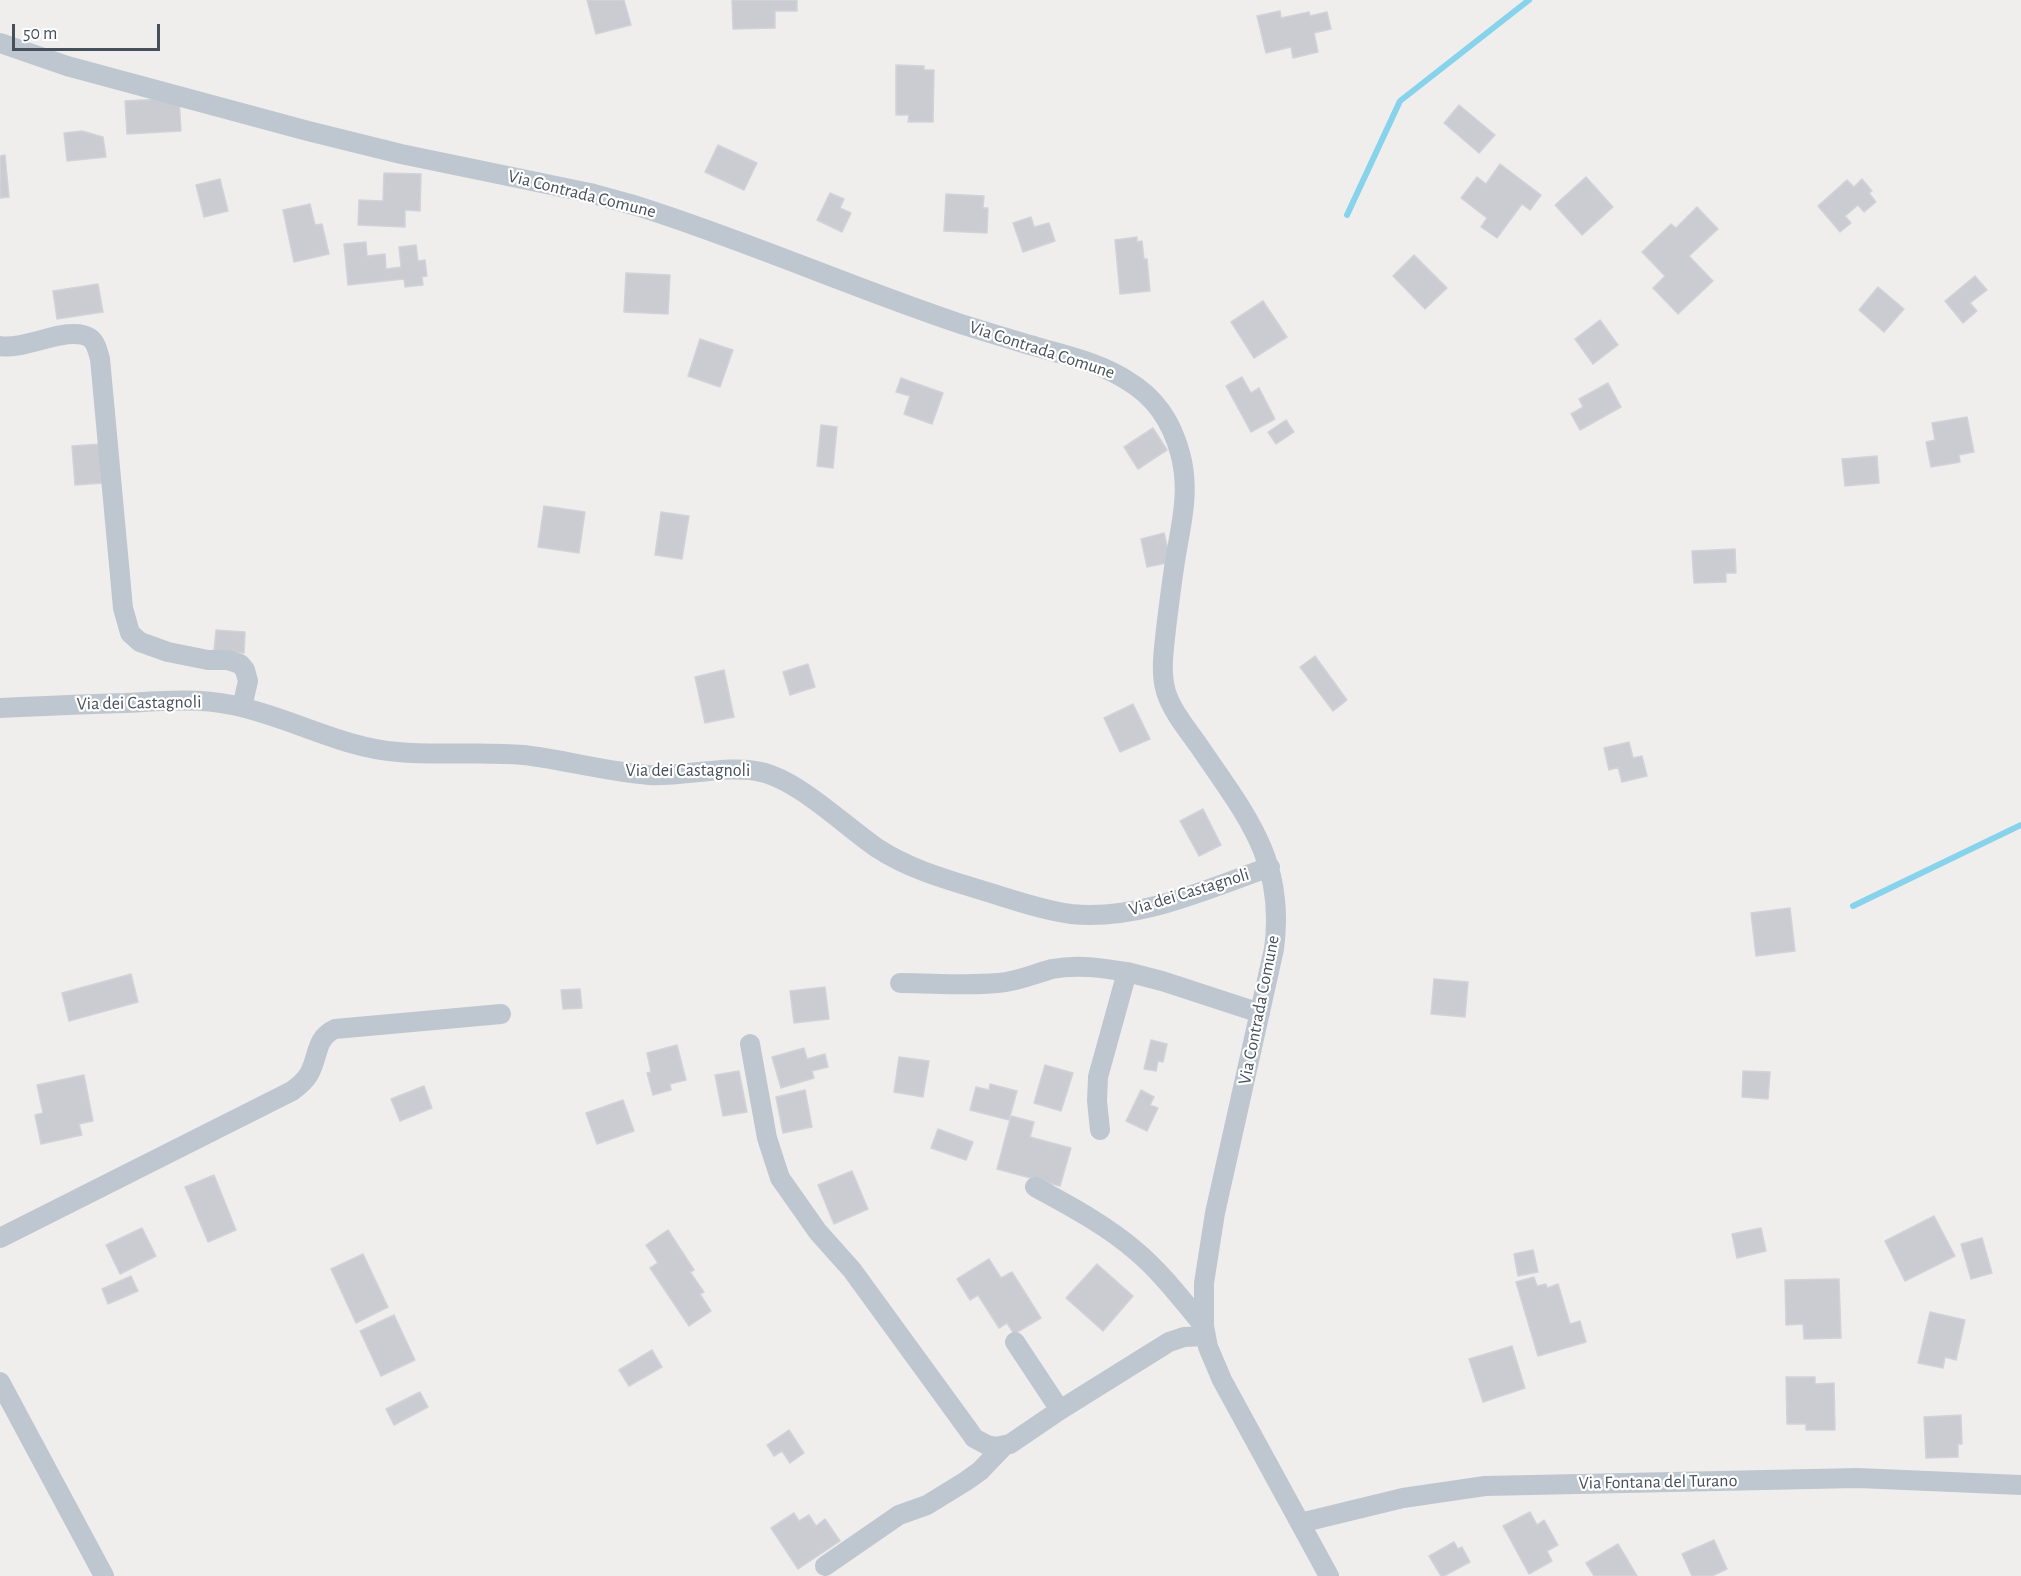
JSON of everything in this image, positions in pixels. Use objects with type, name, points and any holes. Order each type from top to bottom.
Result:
[{"type":"street","name":"Via Contrada Comune","points":[[0,43],[78,70],[308,131],[626,202],[675,218],[943,318],[1088,362],[1131,382],[1146,393],[1162,413],[1174,435],[1184,469],[1185,506],[1165,635],[1163,672],[1166,691],[1175,710],[1262,846],[1270,867],[1275,892],[1275,934],[1208,1251],[1203,1295],[1205,1331],[1222,1380],[1329,1576]]},
{"type":"street","points":[[0,346],[13,347],[76,334],[90,338],[94,342],[100,359],[123,608],[127,626],[134,638],[157,649],[208,660],[228,660],[240,664],[245,669],[248,681],[243,707]]},
{"type":"street","name":"Via dei Castagnoli","points":[[0,708],[184,700],[210,702],[243,707],[384,751],[521,755],[648,775],[684,775],[740,770],[764,772],[787,781],[878,848],[905,864],[947,880],[1064,913],[1107,915],[1145,909],[1270,867]]},
{"type":"street","points":[[900,983],[998,983],[1017,981],[1053,969],[1071,967],[1127,972],[1260,1013]]},
{"type":"street","points":[[1100,1131],[1096,1101],[1098,1077],[1127,972]]},
{"type":"street","points":[[0,1238],[292,1091],[308,1077],[324,1035],[335,1029],[501,1014]]},
{"type":"street","points":[[750,1044],[767,1138],[780,1178],[818,1232],[852,1270],[974,1438],[987,1445],[1004,1446],[1016,1442],[1060,1410],[1169,1342],[1205,1331],[1167,1281],[1129,1245],[1100,1224],[1035,1187]]},
{"type":"street","points":[[1015,1342],[1060,1410]]},
{"type":"street","points":[[0,1382],[104,1576]]},
{"type":"street","points":[[825,1566],[899,1515],[927,1506],[939,1499],[980,1471],[1004,1446]]},
{"type":"street","name":"Via Fontana del Turano","points":[[1300,1523],[1403,1498],[1485,1486],[1858,1478],[2021,1485]]},
{"type":"building","points":[[587,0],[624,0],[631,25],[596,34]]},
{"type":"building","points":[[732,0],[797,0],[797,11],[775,11],[775,28],[733,29]]},
{"type":"building","points":[[1280,11],[1281,18],[1309,12],[1310,16],[1327,12],[1331,29],[1314,33],[1318,52],[1293,58],[1291,47],[1266,53],[1257,16]]},
{"type":"building","points":[[896,65],[924,66],[924,70],[934,70],[933,122],[908,122],[909,115],[896,115]]},
{"type":"building","points":[[179,98],[181,131],[127,134],[125,101]]},
{"type":"building","points":[[1459,105],[1495,135],[1479,153],[1444,123]]},
{"type":"building","points":[[82,131],[103,137],[106,157],[67,161],[64,133]]},
{"type":"building","points":[[718,145],[757,163],[744,190],[705,172]]},
{"type":"building","points":[[5,155],[9,197],[0,198],[0,156]]},
{"type":"building","points":[[1500,164],[1541,195],[1530,210],[1522,204],[1497,238],[1481,227],[1487,218],[1461,198],[1477,177],[1486,184]]},
{"type":"building","points":[[384,173],[421,174],[420,211],[405,210],[405,227],[358,225],[359,200],[383,201]]},
{"type":"building","points":[[1586,177],[1613,207],[1582,235],[1555,205]]},
{"type":"building","points":[[220,179],[228,211],[204,217],[196,185]]},
{"type":"building","points":[[1862,179],[1872,191],[1869,193],[1876,202],[1864,212],[1858,205],[1845,216],[1851,223],[1840,232],[1818,206],[1847,180],[1854,187]]},
{"type":"building","points":[[830,193],[844,199],[840,208],[851,213],[842,232],[817,220]]},
{"type":"building","points":[[946,194],[984,196],[983,208],[988,208],[987,233],[944,231]]},
{"type":"building","points":[[310,204],[315,225],[322,224],[329,254],[294,262],[283,210]]},
{"type":"building","points":[[1697,207],[1718,229],[1689,256],[1713,281],[1678,314],[1653,288],[1665,276],[1642,252],[1671,224],[1676,228]]},
{"type":"building","points":[[1031,217],[1034,227],[1049,223],[1055,241],[1023,252],[1013,223]]},
{"type":"building","points":[[1137,237],[1137,242],[1142,241],[1144,259],[1147,259],[1150,291],[1120,294],[1115,240]]},
{"type":"building","points":[[366,242],[367,256],[385,254],[386,269],[401,267],[399,247],[416,245],[418,261],[425,260],[427,276],[422,277],[423,285],[405,287],[404,279],[348,285],[344,244]]},
{"type":"building","points":[[1414,255],[1447,288],[1425,309],[1393,276]]},
{"type":"building","points":[[626,273],[670,275],[668,314],[624,312]]},
{"type":"building","points":[[1975,276],[1987,290],[1970,303],[1977,311],[1963,323],[1945,301]]},
{"type":"building","points":[[98,284],[103,312],[57,319],[53,291]]},
{"type":"building","points":[[1878,287],[1904,309],[1884,332],[1859,310]]},
{"type":"building","points":[[1263,301],[1287,337],[1254,358],[1231,322]]},
{"type":"building","points":[[1600,320],[1618,345],[1593,364],[1575,339]]},
{"type":"building","points":[[700,339],[733,350],[720,387],[688,376]]},
{"type":"building","points":[[1242,377],[1251,393],[1259,388],[1275,419],[1251,432],[1226,386]]},
{"type":"building","points":[[901,378],[943,393],[932,424],[904,414],[910,396],[896,392]]},
{"type":"building","points":[[1608,383],[1621,407],[1580,430],[1571,414],[1583,407],[1579,399]]},
{"type":"building","points":[[1967,417],[1974,452],[1959,455],[1960,462],[1931,467],[1926,442],[1935,440],[1932,423]]},
{"type":"building","points":[[1286,420],[1294,432],[1276,444],[1268,432]]},
{"type":"building","points":[[821,425],[837,427],[833,468],[817,466]]},
{"type":"building","points":[[1153,428],[1167,450],[1138,469],[1124,447]]},
{"type":"building","points":[[101,444],[104,483],[75,485],[72,446]]},
{"type":"building","points":[[1877,456],[1879,483],[1845,486],[1842,459]]},
{"type":"building","points":[[544,506],[585,512],[579,553],[538,547]]},
{"type":"building","points":[[661,512],[689,516],[682,559],[655,555]]},
{"type":"building","points":[[1164,533],[1171,562],[1147,567],[1141,539]]},
{"type":"building","points":[[1735,549],[1736,573],[1726,573],[1726,582],[1694,583],[1692,551]]},
{"type":"building","points":[[216,630],[245,632],[244,653],[214,651]]},
{"type":"building","points":[[1315,656],[1347,700],[1333,711],[1300,667]]},
{"type":"building","points":[[808,664],[815,687],[790,695],[783,672]]},
{"type":"building","points":[[724,670],[734,717],[705,723],[695,677]]},
{"type":"building","points":[[1133,704],[1150,739],[1120,752],[1104,718]]},
{"type":"building","points":[[1629,742],[1633,758],[1642,756],[1647,776],[1622,782],[1618,767],[1609,770],[1604,748]]},
{"type":"building","points":[[1203,809],[1221,845],[1199,856],[1180,821]]},
{"type":"building","points":[[1790,908],[1795,951],[1756,956],[1751,913]]},
{"type":"building","points":[[131,974],[138,1002],[69,1021],[62,993]]},
{"type":"building","points":[[1434,979],[1468,982],[1465,1017],[1431,1014]]},
{"type":"building","points":[[825,987],[829,1019],[794,1023],[790,991]]},
{"type":"building","points":[[580,989],[582,1008],[563,1009],[561,990]]},
{"type":"building","points":[[1151,1040],[1167,1044],[1163,1062],[1158,1061],[1156,1071],[1144,1069]]},
{"type":"building","points":[[677,1045],[686,1080],[670,1084],[671,1090],[653,1095],[647,1073],[651,1072],[647,1053]]},
{"type":"building","points":[[804,1048],[807,1059],[825,1054],[828,1067],[812,1071],[814,1078],[781,1088],[772,1057]]},
{"type":"building","points":[[899,1057],[929,1061],[923,1097],[894,1092]]},
{"type":"building","points":[[1045,1065],[1073,1073],[1061,1111],[1034,1103]]},
{"type":"building","points":[[739,1071],[747,1112],[723,1116],[715,1075]]},
{"type":"building","points":[[1743,1071],[1770,1072],[1768,1099],[1742,1097]]},
{"type":"building","points":[[84,1075],[93,1121],[79,1124],[82,1135],[41,1144],[35,1115],[43,1113],[37,1085]]},
{"type":"building","points":[[990,1084],[1017,1091],[1009,1120],[970,1110],[976,1087],[989,1090]]},
{"type":"building","points":[[424,1086],[432,1108],[400,1121],[391,1099]]},
{"type":"building","points":[[805,1090],[812,1127],[783,1133],[776,1097]]},
{"type":"building","points":[[1141,1090],[1154,1097],[1150,1105],[1158,1108],[1147,1131],[1126,1121]]},
{"type":"building","points":[[623,1100],[634,1131],[597,1144],[586,1113]]},
{"type":"building","points":[[1011,1116],[1034,1122],[1030,1137],[1071,1148],[1060,1186],[997,1169]]},
{"type":"building","points":[[938,1129],[973,1142],[966,1160],[931,1148]]},
{"type":"building","points":[[852,1171],[868,1209],[834,1224],[818,1185]]},
{"type":"building","points":[[214,1175],[236,1230],[208,1242],[185,1187]]},
{"type":"building","points":[[1934,1216],[1955,1256],[1905,1281],[1885,1241]]},
{"type":"building","points":[[142,1228],[156,1256],[120,1274],[106,1245]]},
{"type":"building","points":[[1761,1228],[1766,1251],[1737,1258],[1732,1234]]},
{"type":"building","points":[[668,1230],[694,1270],[690,1272],[704,1292],[700,1294],[711,1311],[689,1326],[650,1268],[658,1263],[646,1245]]},
{"type":"building","points":[[1982,1238],[1992,1273],[1971,1279],[1961,1244]]},
{"type":"building","points":[[1533,1250],[1538,1272],[1518,1276],[1514,1254]]},
{"type":"building","points":[[363,1254],[388,1307],[356,1323],[331,1269]]},
{"type":"building","points":[[989,1259],[1001,1278],[1012,1272],[1041,1318],[1014,1334],[1007,1323],[999,1328],[978,1295],[970,1300],[957,1279]]},
{"type":"building","points":[[1097,1264],[1133,1296],[1103,1331],[1066,1298]]},
{"type":"building","points":[[131,1276],[138,1291],[108,1304],[102,1289]]},
{"type":"building","points":[[1534,1277],[1537,1286],[1546,1284],[1547,1288],[1558,1284],[1570,1324],[1580,1321],[1586,1342],[1538,1356],[1516,1282]]},
{"type":"building","points":[[1839,1279],[1841,1338],[1804,1339],[1803,1324],[1786,1325],[1785,1280]]},
{"type":"building","points":[[1930,1312],[1965,1320],[1956,1360],[1945,1357],[1943,1368],[1918,1363]]},
{"type":"building","points":[[394,1315],[415,1360],[381,1376],[360,1331]]},
{"type":"building","points":[[1512,1346],[1525,1388],[1483,1402],[1469,1359]]},
{"type":"building","points":[[652,1350],[662,1367],[629,1386],[619,1370]]},
{"type":"building","points":[[1786,1377],[1815,1377],[1815,1384],[1834,1383],[1835,1430],[1806,1430],[1806,1424],[1787,1424]]},
{"type":"building","points":[[420,1392],[428,1407],[394,1425],[386,1409]]},
{"type":"building","points":[[1961,1415],[1962,1444],[1958,1444],[1958,1457],[1926,1458],[1924,1417]]},
{"type":"building","points":[[789,1430],[804,1453],[790,1463],[782,1451],[774,1456],[767,1445]]},
{"type":"building","points":[[1530,1512],[1537,1525],[1544,1520],[1558,1545],[1547,1551],[1552,1561],[1529,1574],[1503,1526]]},
{"type":"building","points":[[794,1513],[799,1521],[809,1515],[816,1526],[825,1519],[840,1541],[798,1569],[771,1528]]},
{"type":"building","points":[[1714,1540],[1727,1569],[1712,1576],[1692,1576],[1682,1554]]},
{"type":"building","points":[[1454,1542],[1458,1549],[1462,1547],[1470,1562],[1441,1576],[1429,1556]]},
{"type":"building","points":[[1618,1544],[1637,1576],[1594,1576],[1586,1563]]},
{"type":"waterway","points":[[1347,215],[1400,101],[1529,0]]},
{"type":"waterway","points":[[1853,906],[2021,825]]}]
